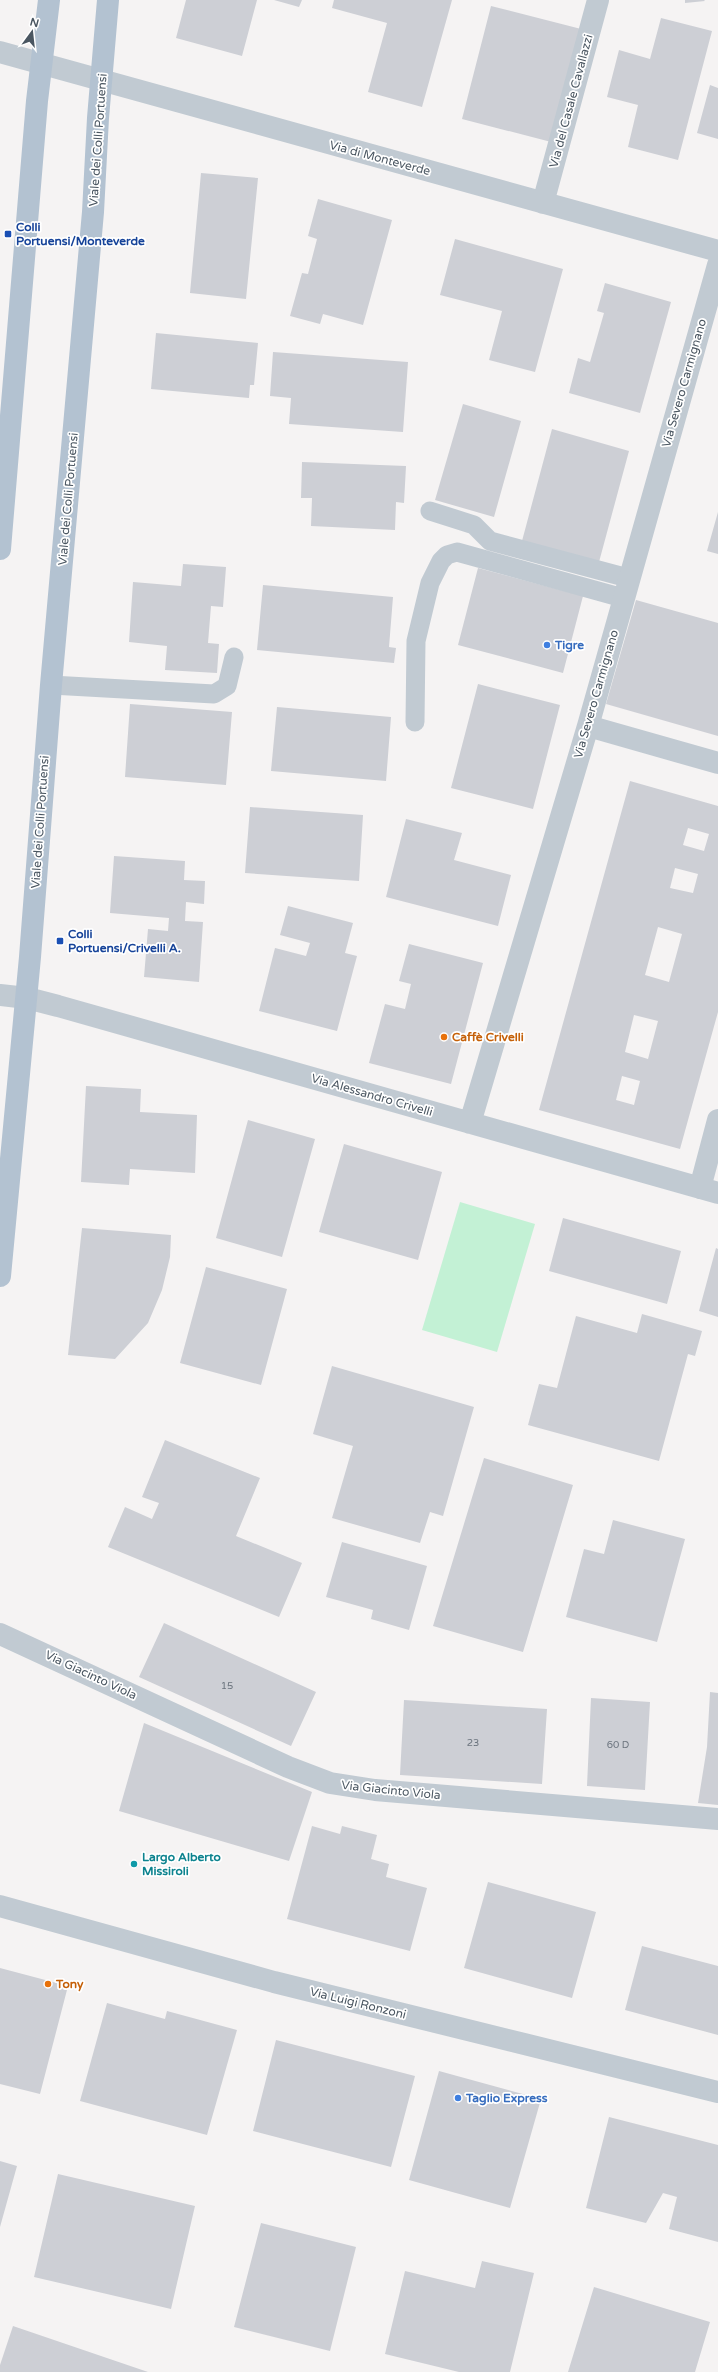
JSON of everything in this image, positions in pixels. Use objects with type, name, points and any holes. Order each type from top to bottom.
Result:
[{"type":"main road","points":[[0,549],[42,64],[49,0]]},
{"type":"main road","name":"Viale dei Colli Portuensi","points":[[0,1276],[27,998],[51,685],[93,212],[101,81],[108,0]]},
{"type":"street","name":"Via del Casale Cavallazzi","points":[[543,202],[598,0]]},
{"type":"street","name":"Via di Monteverde","points":[[0,52],[718,251]]},
{"type":"street","name":"Via Severo Carmignano","points":[[470,1123],[588,726],[718,265]]},
{"type":"street","points":[[588,726],[718,763]]},
{"type":"street","points":[[0,995],[27,998]]},
{"type":"street","name":"Via Alessandro Crivelli","points":[[27,998],[709,1190]]},
{"type":"street","points":[[709,1190],[718,1120]]},
{"type":"street","name":"Via Giacinto Viola","points":[[0,1634],[103,1680],[288,1767],[330,1783],[375,1790],[718,1819]]},
{"type":"street","name":"Via Luigi Ronzoni","points":[[0,1906],[274,1982],[718,2092]]},
{"type":"lane","points":[[430,511],[474,525],[490,541],[626,588]]},
{"type":"lane","points":[[415,722],[416,641],[430,583],[441,561],[448,555],[457,552],[626,588]]},
{"type":"lane","points":[[51,685],[214,694],[227,686],[234,657]]},
{"type":"green space","points":[[460,1202],[535,1224],[497,1352],[422,1330]]},
{"type":"building","points":[[186,0],[257,0],[242,56],[176,38]]},
{"type":"building","points":[[274,0],[302,0],[299,7]]},
{"type":"building","points":[[334,0],[452,0],[422,107],[368,92],[387,23],[332,8]]},
{"type":"building","points":[[685,0],[704,0],[705,1],[685,3]]},
{"type":"building","points":[[491,6],[585,30],[555,143],[462,119]]},
{"type":"building","points":[[661,18],[712,31],[678,160],[628,147],[638,105],[607,97],[619,50],[650,59]]},
{"type":"building","points":[[710,85],[718,88],[718,139],[697,133]]},
{"type":"building","points":[[201,173],[258,178],[246,299],[190,293]]},
{"type":"building","points":[[318,199],[392,220],[363,325],[323,314],[320,324],[290,316],[302,273],[308,274],[317,239],[308,236]]},
{"type":"building","points":[[455,239],[563,269],[535,372],[489,360],[502,311],[440,295]]},
{"type":"building","points":[[605,283],[671,302],[640,413],[569,393],[578,358],[590,362],[604,313],[597,311]]},
{"type":"building","points":[[156,333],[258,343],[254,385],[250,385],[249,398],[151,389]]},
{"type":"building","points":[[273,352],[408,362],[403,432],[289,424],[291,398],[270,396]]},
{"type":"building","points":[[463,404],[521,421],[494,517],[435,500]]},
{"type":"building","points":[[552,429],[629,451],[599,562],[522,541]]},
{"type":"building","points":[[302,462],[406,466],[404,503],[396,502],[395,530],[311,526],[312,498],[301,498]]},
{"type":"building","points":[[718,512],[718,554],[707,551]]},
{"type":"building","points":[[183,564],[226,567],[223,607],[211,606],[208,643],[219,644],[217,673],[165,670],[167,646],[129,642],[133,582],[181,586]]},
{"type":"building","points":[[478,568],[583,596],[563,673],[458,645]]},
{"type":"building","points":[[263,585],[393,597],[389,647],[396,648],[394,663],[257,650]]},
{"type":"building","points":[[636,600],[718,623],[718,736],[606,704]]},
{"type":"building","points":[[478,684],[560,705],[533,809],[451,788]]},
{"type":"building","points":[[130,704],[232,712],[226,785],[125,777]]},
{"type":"building","points":[[277,707],[391,717],[386,781],[271,771]]},
{"type":"building","points":[[630,781],[718,806],[718,1012],[680,1149],[539,1110]],"holes":[[[688,828],[709,834],[704,851],[683,845]],[[675,868],[698,874],[693,893],[670,888]],[[658,927],[682,934],[669,982],[645,975]],[[634,1015],[658,1021],[648,1059],[625,1052]],[[622,1076],[640,1081],[634,1105],[616,1100]]]},
{"type":"building","points":[[250,807],[363,815],[359,881],[245,873]]},
{"type":"building","points":[[406,819],[462,833],[454,860],[511,875],[498,926],[386,897]]},
{"type":"building","points":[[114,856],[185,861],[184,880],[205,881],[204,904],[186,902],[185,921],[203,922],[199,982],[144,977],[148,929],[168,931],[169,918],[110,913]]},
{"type":"building","points":[[288,906],[353,923],[345,953],[357,956],[337,1031],[259,1011],[275,948],[306,956],[310,943],[280,935]]},
{"type":"building","points":[[409,944],[483,963],[451,1084],[369,1063],[385,1004],[405,1009],[411,984],[399,981]]},
{"type":"building","points":[[86,1086],[141,1089],[140,1112],[197,1115],[195,1173],[130,1169],[129,1185],[81,1182]]},
{"type":"building","points":[[248,1120],[315,1139],[282,1257],[216,1238]]},
{"type":"building","points":[[344,1144],[442,1172],[418,1260],[319,1232]]},
{"type":"building","points":[[563,1218],[681,1251],[667,1304],[549,1271]]},
{"type":"building","points":[[82,1228],[171,1235],[170,1257],[162,1290],[148,1323],[115,1359],[68,1355]]},
{"type":"building","points":[[716,1248],[718,1249],[718,1317],[699,1311]]},
{"type":"building","points":[[206,1267],[287,1289],[261,1385],[180,1363]]},
{"type":"building","points":[[642,1314],[702,1331],[695,1356],[688,1354],[659,1461],[528,1425],[539,1384],[557,1388],[576,1316],[637,1333]]},
{"type":"building","points":[[332,1366],[474,1407],[443,1516],[430,1512],[420,1543],[332,1518],[353,1446],[313,1434]]},
{"type":"building","points":[[165,1440],[260,1478],[236,1536],[302,1563],[279,1617],[108,1547],[125,1507],[152,1519],[159,1503],[142,1497]]},
{"type":"building","points":[[484,1458],[573,1485],[523,1652],[433,1626]]},
{"type":"building","points":[[613,1520],[685,1539],[657,1642],[566,1617],[584,1549],[604,1554]]},
{"type":"building","points":[[342,1542],[427,1566],[409,1630],[371,1619],[373,1610],[326,1597]]},
{"type":"building","points":[[164,1623],[316,1692],[291,1746],[139,1677]]},
{"type":"building","points":[[710,1692],[718,1693],[718,1805],[698,1803],[707,1747]]},
{"type":"building","points":[[591,1698],[650,1702],[645,1790],[587,1786]]},
{"type":"building","points":[[404,1700],[547,1709],[542,1784],[400,1775]]},
{"type":"building","points":[[144,1723],[312,1792],[289,1861],[119,1811]]},
{"type":"building","points":[[312,1826],[340,1834],[342,1826],[377,1835],[371,1859],[389,1864],[386,1877],[427,1888],[410,1951],[287,1919]]},
{"type":"building","points":[[488,1882],[596,1912],[572,1998],[464,1968]]},
{"type":"building","points":[[642,1946],[718,1966],[718,2035],[625,2010]]},
{"type":"building","points":[[0,1968],[68,1986],[40,2094],[0,2084]]},
{"type":"building","points":[[107,2003],[165,2019],[167,2011],[237,2030],[207,2135],[80,2101]]},
{"type":"building","points":[[276,2040],[415,2076],[391,2167],[253,2131]]},
{"type":"building","points":[[439,2071],[541,2099],[510,2208],[409,2180]]},
{"type":"building","points":[[609,2117],[718,2145],[718,2242],[669,2229],[677,2197],[663,2193],[646,2223],[586,2208]]},
{"type":"building","points":[[0,2161],[17,2166],[0,2227]]},
{"type":"building","points":[[58,2174],[195,2206],[171,2309],[34,2277]]},
{"type":"building","points":[[261,2223],[356,2247],[330,2351],[234,2327]]},
{"type":"building","points":[[482,2261],[534,2273],[510,2372],[459,2372],[385,2354],[405,2271],[475,2288]]},
{"type":"building","points":[[594,2287],[710,2322],[695,2372],[568,2372]]},
{"type":"building","points":[[13,2326],[148,2372],[0,2372],[0,2365]]},
{"type":"place","name":"Colli Portuensi/Monteverde","points":[[8,234]]},
{"type":"place","name":"Tigre","points":[[547,645]]},
{"type":"place","name":"Colli Portuensi/Crivelli A.","points":[[60,941]]},
{"type":"place","name":"Caffè Crivelli","points":[[444,1037]]},
{"type":"place","name":"Largo Alberto Missiroli","points":[[134,1864]]},
{"type":"place","name":"Tony","points":[[48,1984]]},
{"type":"place","name":"Taglio Express","points":[[458,2098]]}]
